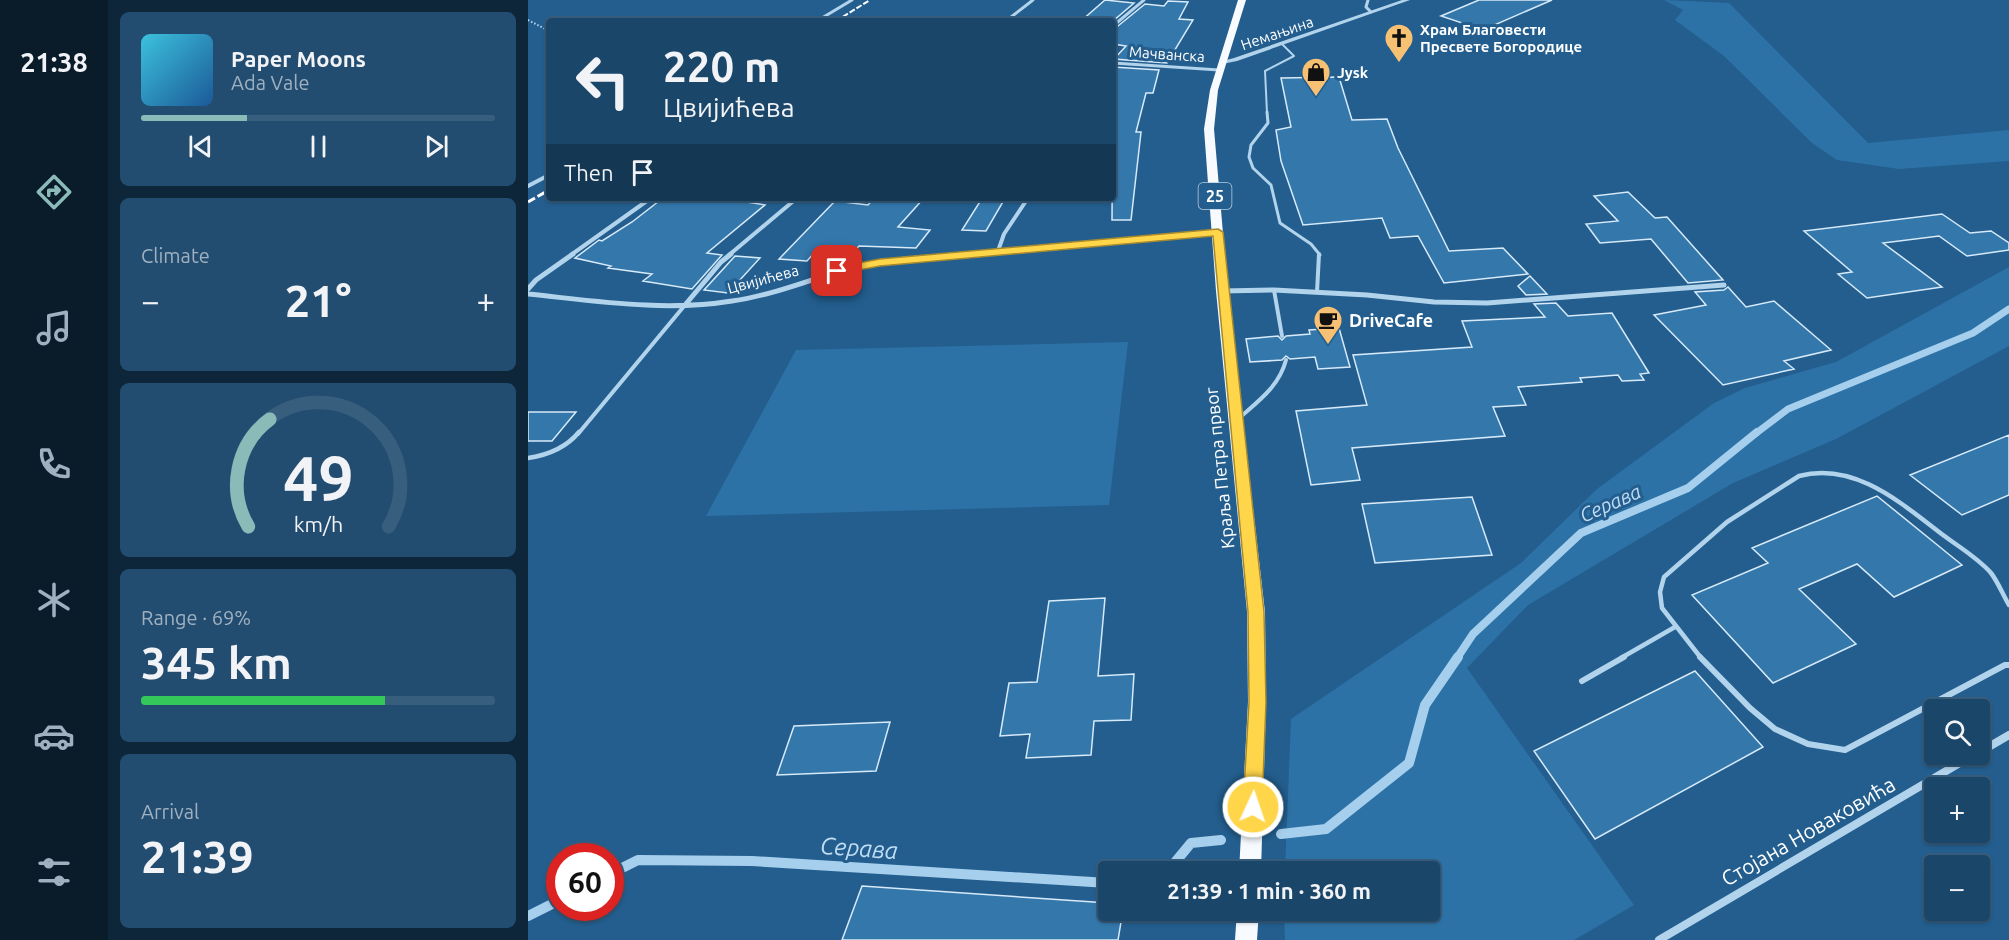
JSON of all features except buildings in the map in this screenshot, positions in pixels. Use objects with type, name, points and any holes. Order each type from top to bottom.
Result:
[{"type":"main road","name":"25","points":[[1220,66],[1242,0]]},
{"type":"main road","name":"Краља Петра првог","points":[[1220,66],[1209,123],[1222,291],[1237,419],[1256,634],[1257,702],[1250,861]]},
{"type":"main road","points":[[1246,940],[1247,921]]},
{"type":"street","points":[[822,18],[852,0]]},
{"type":"street","points":[[1010,18],[1033,0]]},
{"type":"street","points":[[1116,23],[1144,0]]},
{"type":"street","points":[[1368,0],[1366,7],[1371,12]]},
{"type":"street","name":"Немањина","points":[[1220,66],[1407,0]]},
{"type":"street","name":"Мачванска","points":[[1116,63],[1220,66]]},
{"type":"street","points":[[528,186],[546,177]]},
{"type":"street","points":[[528,289],[536,280],[647,201]]},
{"type":"street","points":[[685,305],[721,262],[793,201]]},
{"type":"street","points":[[998,251],[1004,234],[1026,201]]},
{"type":"street","name":"Цвијићева","points":[[528,294],[660,305],[736,301],[850,267],[998,251],[1218,232]]},
{"type":"street","points":[[1222,291],[1274,290],[1434,302],[1487,303],[1724,285]]},
{"type":"street","points":[[1990,746],[2009,735]]},
{"type":"street","name":"Стојана Новаковића","points":[[1659,940],[1956,765]]},
{"type":"lane","points":[[1282,44],[1292,53],[1293,57],[1265,71],[1268,123],[1251,145],[1249,157],[1253,168],[1271,185],[1277,220],[1311,244],[1320,255],[1317,292]]},
{"type":"lane","points":[[1274,290],[1282,336]]},
{"type":"lane","points":[[528,458],[543,456],[571,442],[685,305]]},
{"type":"lane","points":[[1237,419],[1279,379],[1285,369],[1286,360]]},
{"type":"lane","points":[[2009,605],[2000,586],[1979,562],[1888,494],[1850,477],[1810,473],[1799,476],[1727,522],[1664,577],[1659,596],[1662,607],[1675,627],[1760,718],[1795,740],[1829,750],[1845,750],[2005,665],[2009,665]]},
{"type":"lane","points":[[1582,681],[1675,627]]},
{"type":"path","points":[[528,20],[546,29]]},
{"type":"shaded area","points":[[1664,0],[1729,3],[1868,143],[2009,130],[2009,161],[1899,169],[1837,160],[1812,143],[1724,56],[1675,20],[1683,10]]},
{"type":"shaded area","points":[[2009,267],[2009,346],[1836,439],[1733,483],[1528,605],[1467,668],[1634,905],[1574,940],[1285,940],[1284,921],[1440,921],[1440,861],[1285,861],[1291,719],[1521,563],[1597,489],[1714,403],[1745,388],[1836,362]]},
{"type":"shaded area","points":[[1128,342],[1109,505],[706,516],[796,350]]},
{"type":"waterway","name":"Серава","points":[[1755,434],[1788,409],[1973,333],[2009,309]]},
{"type":"waterway","name":"Серава","points":[[1457,658],[1473,634],[1581,533],[1688,488],[1757,432]]},
{"type":"waterway","name":"Серава","points":[[1281,834],[1326,829],[1409,763],[1425,705],[1458,657]]},
{"type":"waterway","name":"Серава","points":[[1176,861],[1191,843],[1221,840]]},
{"type":"waterway","name":"Серава","points":[[624,867],[638,860],[752,861],[1098,882]]},
{"type":"waterway","name":"Серава","points":[[528,916],[546,907]]},
{"type":"railway","points":[[841,18],[870,0]]},
{"type":"railway","points":[[528,202],[546,192]]},
{"type":"place","name":"Храм Благовести Пресвете Богородице","points":[[1399,64]]},
{"type":"place","name":"Jysk","points":[[1316,98]]},
{"type":"place","name":"DriveCafe","points":[[1328,346]]},
{"type":"route","points":[[837,271],[880,262],[1218,232],[1222,291],[1256,612],[1257,702],[1253,807]]}]
